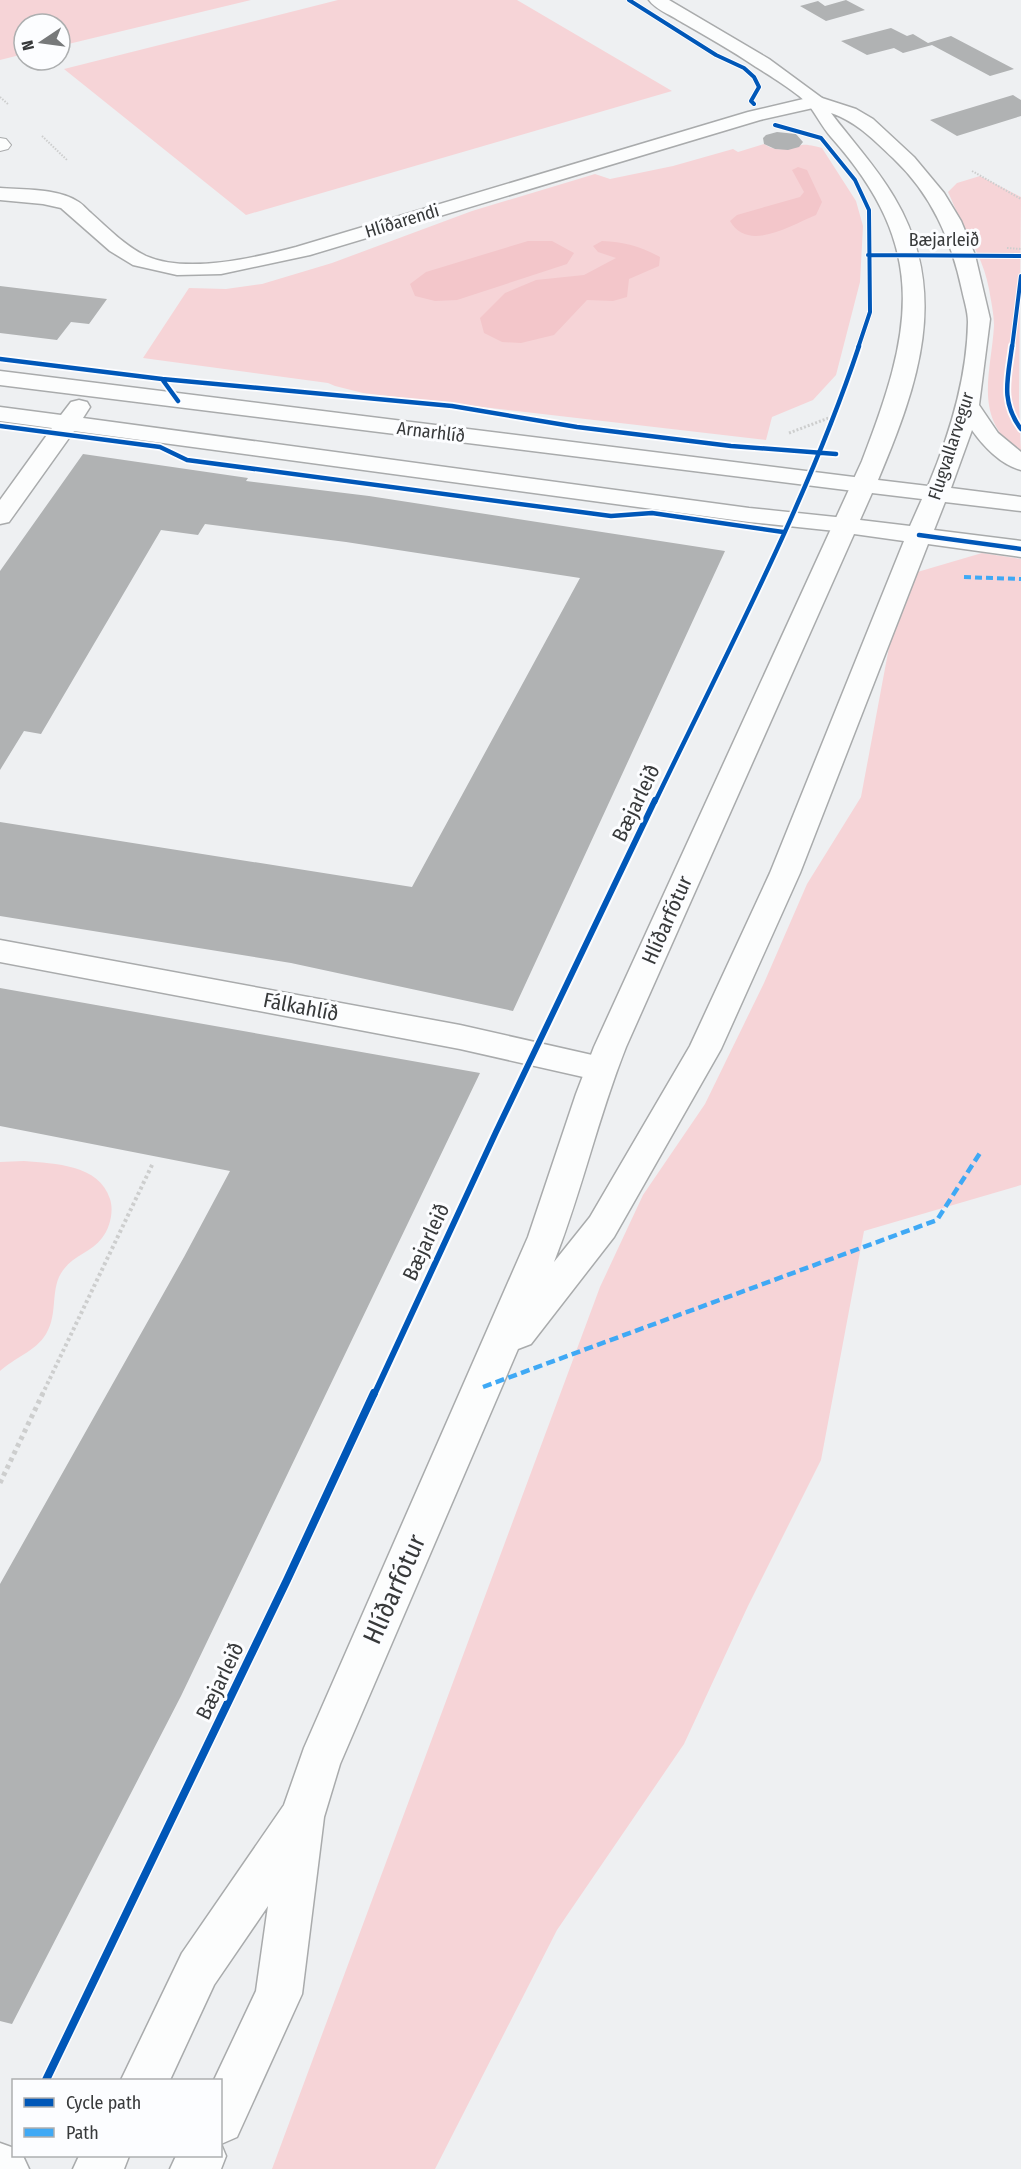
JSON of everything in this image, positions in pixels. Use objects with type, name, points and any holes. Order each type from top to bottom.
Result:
[{"type":"street","name":"Flugvallarvegur","points":[[657,0],[763,63],[816,102],[849,113],[866,123],[907,160],[937,197],[951,220],[965,255],[979,319],[968,405],[937,494],[919,535]]},
{"type":"street","name":"Flugvallarvegur","points":[[816,102],[821,116],[848,145],[894,216],[910,255],[914,285],[911,340],[900,387],[862,485]]},
{"type":"street","name":"Hlíðarendi","points":[[0,194],[69,204],[121,249],[141,262],[158,266],[191,268],[242,264],[292,254],[755,116],[816,102]]},
{"type":"street","name":"Arnarhlíð","points":[[0,378],[1021,504]]},
{"type":"street","points":[[0,518],[91,390]]},
{"type":"street","points":[[968,405],[980,428],[991,440],[1021,463]]},
{"type":"street","name":"Arnarhlíð","points":[[0,414],[749,515],[844,525],[1021,549]]},
{"type":"street","name":"Hlíðarfótur","points":[[222,2116],[279,1994],[302,1817],[319,1763],[494,1363],[550,1226],[601,1069],[862,485]]},
{"type":"street","name":"Hlíðarfótur","points":[[494,1363],[602,1227],[705,1049],[785,873],[919,535]]},
{"type":"street","name":"Fálkahlíð","points":[[0,951],[460,1037],[601,1069]]},
{"type":"street","name":"Hlíðarfótur","points":[[145,2079],[198,1969],[302,1817]]},
{"type":"path","points":[[805,478],[834,416]]},
{"type":"path","points":[[811,423],[834,416]]},
{"type":"path","points":[[0,1483],[153,1163]]},
{"type":"shaded area","points":[[0,0],[251,0],[72,43],[72,12],[12,12],[12,57],[0,60]]},
{"type":"shaded area","points":[[338,0],[517,0],[672,91],[246,215],[68,72],[72,72],[72,67]]},
{"type":"shaded area","points":[[764,144],[775,149],[804,145],[822,148],[856,201],[863,226],[860,282],[836,375],[813,400],[772,417],[766,440],[363,393],[328,383],[143,358],[189,288],[226,289],[262,284],[332,263],[472,211],[595,174],[610,179],[673,166],[733,149],[738,152]]},
{"type":"shaded area","points":[[798,167],[807,170],[822,202],[816,215],[770,234],[748,235],[738,230],[730,221],[737,215],[800,197],[804,192],[792,170]]},
{"type":"shaded area","points":[[980,176],[1021,197],[1019,402],[1021,453],[1006,440],[996,426],[990,411],[988,379],[994,326],[989,289],[980,261],[948,192],[957,183]]},
{"type":"shaded area","points":[[528,241],[552,241],[574,253],[567,264],[457,300],[435,301],[415,296],[410,284],[426,272]]},
{"type":"shaded area","points":[[602,241],[646,250],[660,257],[659,266],[629,279],[627,297],[613,301],[587,300],[554,335],[521,343],[502,342],[484,333],[480,318],[505,293],[536,280],[584,275],[616,258],[598,252],[593,246]]},
{"type":"shaded area","points":[[982,553],[1021,559],[1021,1185],[864,1231],[821,1460],[748,1606],[684,1744],[557,1930],[435,2169],[272,2169],[600,1287],[643,1195],[705,1104],[764,983],[807,884],[861,797],[892,631],[914,573]]},
{"type":"shaded area","points":[[24,1161],[62,1165],[86,1172],[104,1187],[110,1199],[111,1214],[107,1229],[98,1243],[68,1264],[59,1276],[50,1326],[42,1340],[0,1371],[0,1162]]},
{"type":"building","points":[[846,0],[865,10],[826,21],[800,6],[818,1],[825,6]]},
{"type":"building","points":[[891,28],[907,36],[913,34],[928,43],[951,36],[1014,69],[990,76],[932,45],[903,53],[894,48],[867,55],[841,41]]},
{"type":"building","points":[[1013,95],[1021,100],[1021,116],[957,136],[930,120]]},
{"type":"building","points":[[777,132],[796,134],[803,142],[799,147],[788,150],[775,149],[764,144],[763,138],[766,135]]},
{"type":"building","points":[[0,286],[107,299],[89,324],[71,322],[57,340],[0,333]]},
{"type":"building","points":[[83,454],[248,478],[246,481],[369,496],[725,551],[513,1011],[291,963],[0,916],[0,822],[412,887],[580,578],[346,542],[205,524],[198,535],[161,530],[41,734],[24,731],[0,770],[0,571]]},
{"type":"building","points":[[0,988],[480,1073],[181,1696],[12,2024],[0,2021],[0,1584],[230,1171],[0,1126]]},
{"type":"marked path","points":[[964,577],[1021,579]]},
{"type":"marked path","points":[[483,1387],[937,1220],[980,1153]]},
{"type":"cycle path","points":[[629,0],[716,55],[744,68],[754,77],[759,87],[751,101],[754,104]]},
{"type":"cycle path","name":"Bæjarleið","points":[[46,2079],[287,1580],[496,1132],[778,545],[844,391],[870,312],[869,210],[855,180],[821,138],[775,125]]},
{"type":"cycle path","name":"Bæjarleið","points":[[868,255],[1021,256]]},
{"type":"cycle path","points":[[1021,276],[1006,395],[1012,417],[1021,429]]},
{"type":"cycle path","points":[[0,359],[162,379],[178,401]]},
{"type":"cycle path","points":[[162,379],[452,406],[577,427],[731,446],[836,454]]},
{"type":"cycle path","points":[[0,426],[160,447],[187,460],[611,516],[652,513],[783,532]]},
{"type":"cycle path","points":[[919,535],[1021,549]]}]
